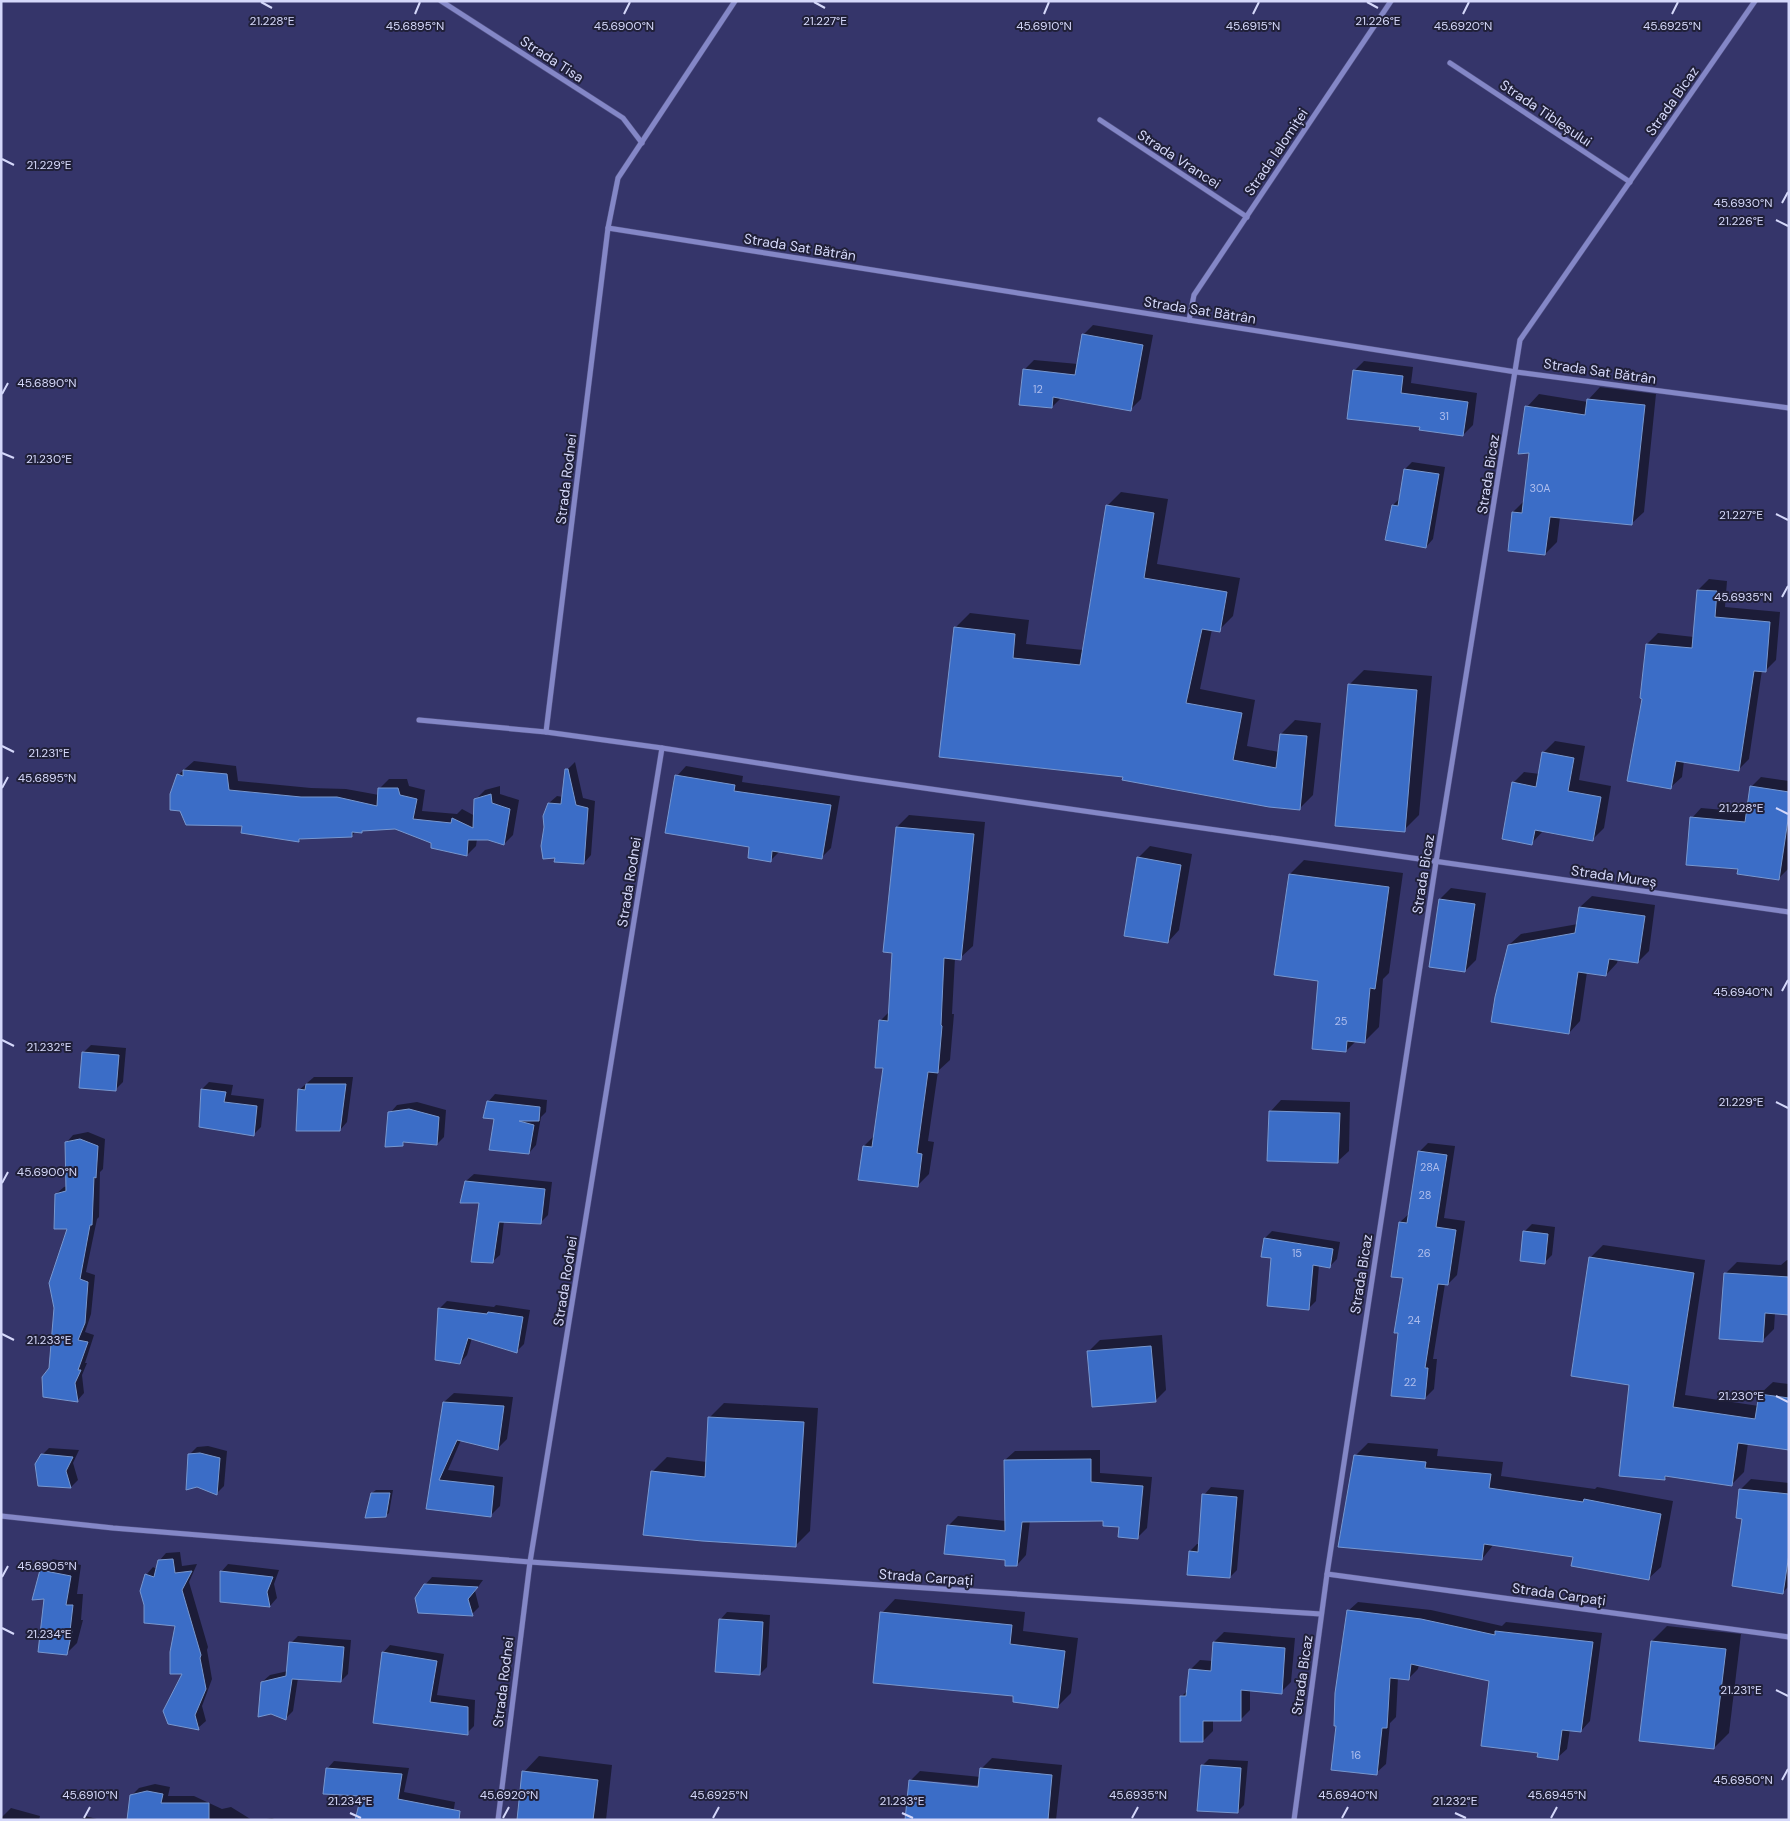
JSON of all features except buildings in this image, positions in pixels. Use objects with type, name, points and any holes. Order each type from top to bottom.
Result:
[{"type":"street","name":"Strada Tisa","points":[[441,1],[623,118],[642,143]]},
{"type":"street","name":"Strada Rodnei","points":[[546,732],[608,228],[618,178],[735,1]]},
{"type":"street","name":"Strada Ialomiței","points":[[1188,320],[1194,295],[1391,1]]},
{"type":"street","name":"Strada Bicaz","points":[[1294,1820],[1327,1574],[1436,862],[1520,340],[1754,1]]},
{"type":"street","name":"Strada Tibleșului","points":[[1450,63],[1630,182]]},
{"type":"street","name":"Strada Vrancei","points":[[1100,120],[1247,217]]},
{"type":"street","name":"Strada Sat Bătrân","points":[[608,228],[1516,372],[1789,408]]},
{"type":"street","name":"Strada Mureș","points":[[419,720],[546,732],[662,748],[1789,912]]},
{"type":"street","name":"Strada Rodnei","points":[[498,1820],[530,1562],[662,748]]},
{"type":"street","name":"Strada Carpați","points":[[1,1516],[114,1528],[530,1562],[1321,1614]]},
{"type":"street","name":"Strada Carpați","points":[[1327,1574],[1789,1637]]}]
